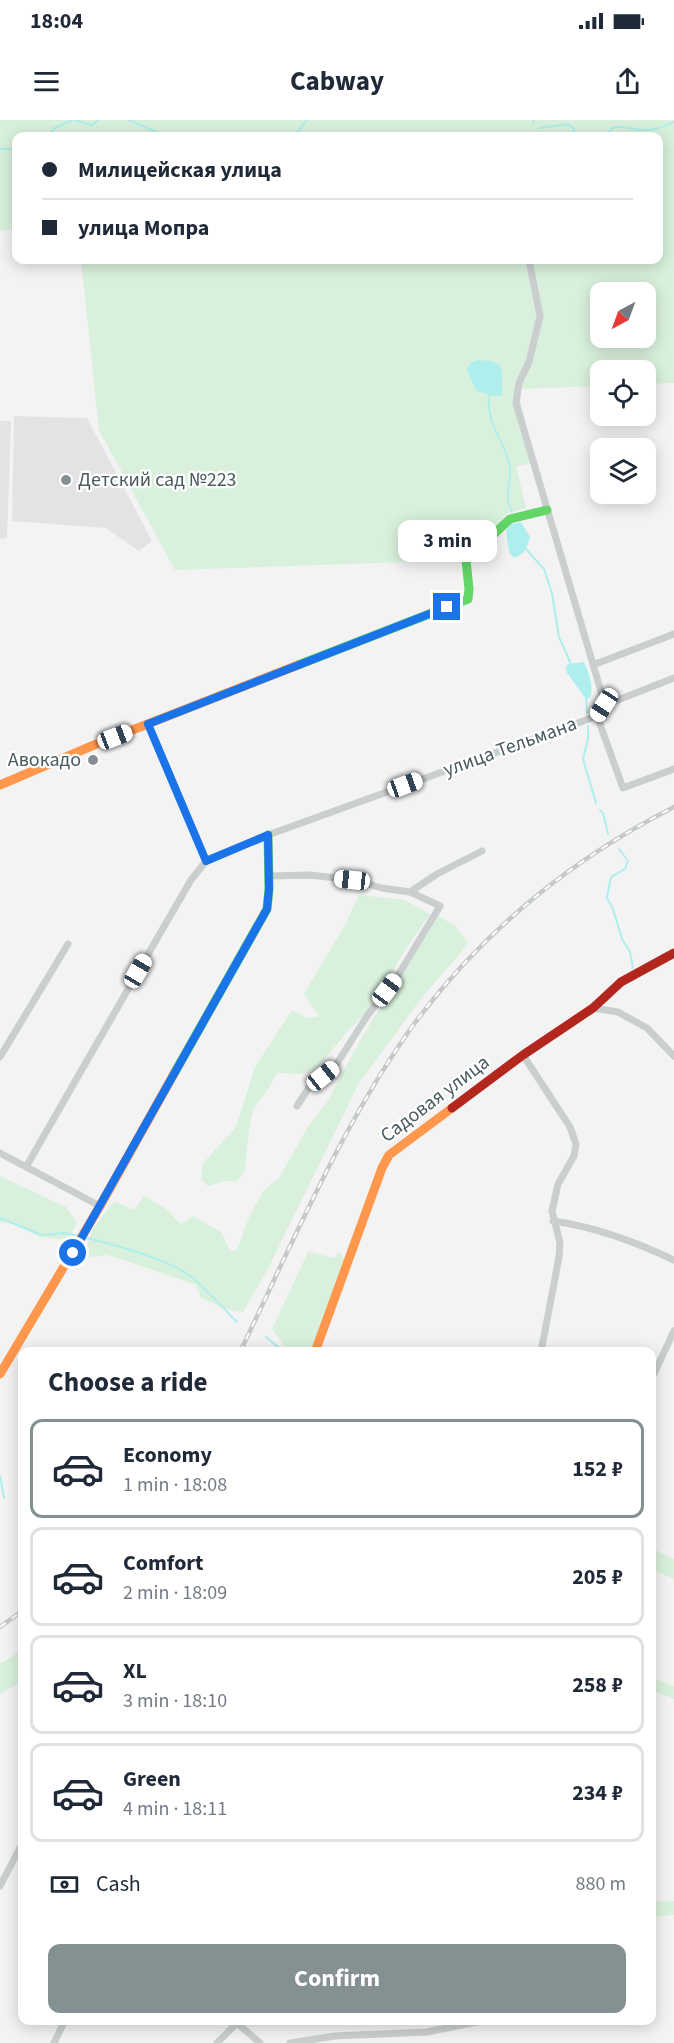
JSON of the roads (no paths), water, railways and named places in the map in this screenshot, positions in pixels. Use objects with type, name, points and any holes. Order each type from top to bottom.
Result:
[{"type":"street","points":[[530,264],[540,316],[529,362],[519,383],[516,404],[604,705],[674,678]]},
{"type":"street","points":[[0,785],[468,598],[466,560],[510,519],[547,510]]},
{"type":"street","points":[[593,664],[674,634]]},
{"type":"street","name":"улица Тельмана","points":[[206,861],[268,835],[597,716],[604,705]]},
{"type":"street","points":[[597,716],[622,788],[674,769]]},
{"type":"street","points":[[26,1167],[191,880],[206,861],[148,724]]},
{"type":"street","points":[[0,1374],[100,1206],[267,909],[268,835]]},
{"type":"street","points":[[410,892],[437,874],[482,851]]},
{"type":"street","points":[[269,876],[310,875],[352,880],[410,892],[440,906],[397,977],[336,1065],[310,1086],[297,1106]]},
{"type":"street","points":[[0,1056],[68,944]]},
{"type":"street","name":"Садовая улица","points":[[317,1347],[382,1168],[389,1155],[523,1055],[593,1008],[621,982],[674,953]]},
{"type":"street","points":[[593,1008],[618,1012],[648,1028],[674,1056]]},
{"type":"street","points":[[523,1055],[570,1127],[576,1144],[574,1156],[558,1184],[552,1211],[560,1243],[559,1257],[542,1347]]},
{"type":"street","points":[[0,1153],[100,1206]]},
{"type":"street","points":[[554,1221],[637,1242],[674,1260]]},
{"type":"street","points":[[656,1369],[674,1331]]},
{"type":"street","points":[[0,1886],[18,1852]]},
{"type":"street","points":[[54,2043],[63,2025]]},
{"type":"street","points":[[217,2043],[235,2025]]},
{"type":"street","points":[[241,2025],[260,2043]]},
{"type":"street","points":[[290,2043],[335,2036],[427,2032],[461,2025]]},
{"type":"water","points":[[479,360],[499,364],[502,372],[502,395],[495,396],[476,391],[467,369],[471,362]]},
{"type":"water","points":[[521,522],[530,537],[525,550],[514,558],[509,552],[506,531],[511,524]]},
{"type":"water","points":[[584,662],[591,685],[590,698],[586,699],[567,673],[566,667],[568,664]]},
{"type":"waterway","points":[[51,132],[72,120]]},
{"type":"waterway","points":[[74,120],[92,125],[98,120]]},
{"type":"waterway","points":[[129,120],[156,132]]},
{"type":"waterway","points":[[297,132],[307,120]]},
{"type":"waterway","points":[[533,120],[534,124]]},
{"type":"waterway","points":[[609,132],[615,127],[650,130],[674,122]]},
{"type":"waterway","points":[[540,128],[568,124],[574,129],[574,132]]},
{"type":"waterway","points":[[0,149],[12,149]]},
{"type":"waterway","points":[[489,394],[490,415],[510,466],[508,502],[512,512]]},
{"type":"waterway","points":[[526,549],[544,569],[552,593],[559,637],[571,664]]},
{"type":"waterway","points":[[586,699],[587,713]]},
{"type":"waterway","points":[[588,726],[588,739],[583,759],[596,803]]},
{"type":"waterway","points":[[600,810],[603,813],[608,834]]},
{"type":"waterway","points":[[619,849],[628,861],[625,869],[611,877],[607,898],[613,909],[622,939],[630,952],[633,968]]},
{"type":"waterway","points":[[0,1218],[42,1235],[64,1233],[80,1236]]},
{"type":"waterway","points":[[86,1238],[140,1253],[180,1269],[237,1322]]},
{"type":"waterway","points":[[266,1337],[278,1347]]},
{"type":"waterway","points":[[0,1476],[4,1498]]},
{"type":"railway","points":[[242,1347],[343,1139],[391,1058],[443,987],[502,926],[534,898],[601,849],[674,807]]},
{"type":"railway","points":[[0,1627],[18,1614]]},
{"type":"place","name":"Детский сад №223","points":[[66,480]]},
{"type":"place","name":"Авокадо","points":[[93,760]]}]
